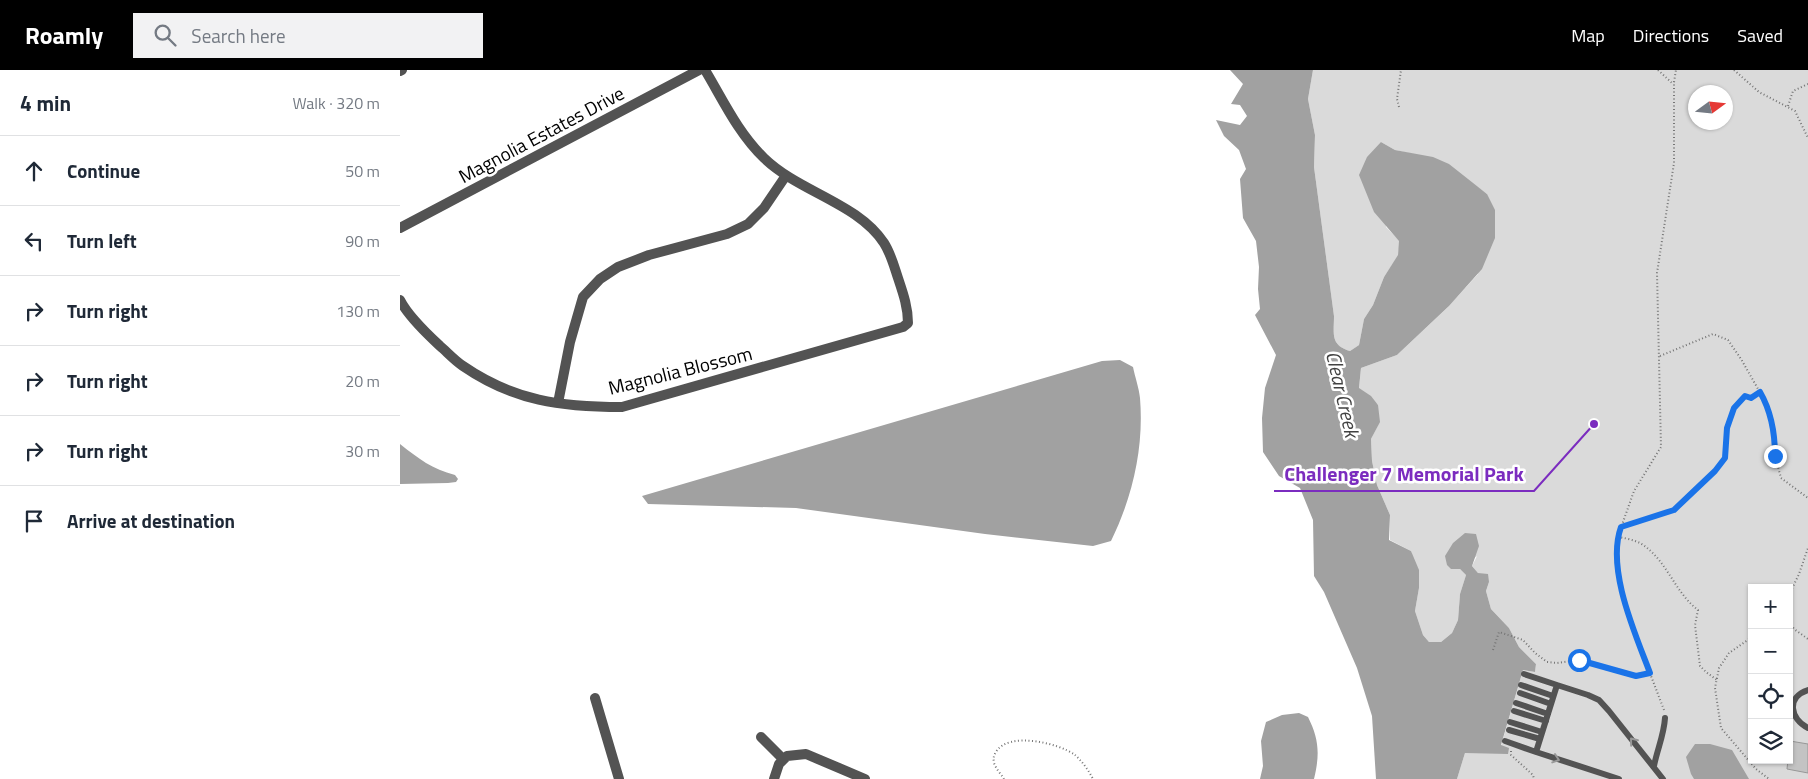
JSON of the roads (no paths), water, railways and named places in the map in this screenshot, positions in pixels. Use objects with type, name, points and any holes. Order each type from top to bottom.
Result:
[{"type":"street","name":"Magnolia Estates Drive","points":[[400,228],[699,70]]},
{"type":"street","points":[[558,403],[570,342],[583,297],[600,279],[618,266],[727,234],[748,224],[764,208],[785,176],[764,158],[743,134],[704,70]]},
{"type":"street","name":"Magnolia Blossom","points":[[400,300],[431,338],[462,366],[499,388],[534,400],[581,407],[622,407],[886,333],[903,327],[908,323],[905,302],[892,258],[884,243],[868,224],[847,210],[785,176]]},
{"type":"street","points":[[595,698],[619,779]]},
{"type":"street","points":[[762,737],[783,759]]},
{"type":"street","points":[[774,779],[779,764],[783,759],[787,756],[806,754],[865,779]]},
{"type":"lane","points":[[1524,674],[1599,700],[1663,779]]},
{"type":"lane","points":[[1522,685],[1553,696]]},
{"type":"lane","points":[[1536,752],[1557,685]]},
{"type":"lane","points":[[1808,690],[1800,693],[1793,702],[1794,713],[1798,722],[1808,728]]},
{"type":"lane","points":[[1520,693],[1551,704]]},
{"type":"lane","points":[[1516,703],[1548,714]]},
{"type":"lane","points":[[1514,710],[1546,721]]},
{"type":"lane","points":[[1654,766],[1665,718]]},
{"type":"lane","points":[[1540,740],[1509,726],[1542,732]]},
{"type":"lane","points":[[1505,741],[1619,779]]},
{"type":"water","name":"Clear Creek","points":[[1230,70],[1313,70],[1308,99],[1315,135],[1314,167],[1334,316],[1334,338],[1339,346],[1344,349],[1350,351],[1359,345],[1364,319],[1373,305],[1384,277],[1398,255],[1399,241],[1374,212],[1359,175],[1367,157],[1381,142],[1395,150],[1433,157],[1449,164],[1487,194],[1495,210],[1495,238],[1482,269],[1449,306],[1397,355],[1361,368],[1359,388],[1371,396],[1378,405],[1380,422],[1371,439],[1372,461],[1377,485],[1390,515],[1389,540],[1411,551],[1419,570],[1419,588],[1415,611],[1423,635],[1429,642],[1441,642],[1452,633],[1458,620],[1460,594],[1466,575],[1460,569],[1451,569],[1447,565],[1445,556],[1453,543],[1465,533],[1476,534],[1479,546],[1472,566],[1478,573],[1488,574],[1489,582],[1486,591],[1491,609],[1509,628],[1519,647],[1536,664],[1535,672],[1523,670],[1501,745],[1509,748],[1508,754],[1465,753],[1457,779],[1376,779],[1372,716],[1357,668],[1324,592],[1314,576],[1313,520],[1300,488],[1279,476],[1263,452],[1262,418],[1265,388],[1276,355],[1255,315],[1260,309],[1258,289],[1259,267],[1256,241],[1243,218],[1240,179],[1246,169],[1239,150],[1224,136],[1216,120],[1240,125],[1247,116],[1240,105],[1231,104],[1243,84]]},
{"type":"water","points":[[1120,360],[1133,367],[1139,390],[1141,416],[1138,453],[1131,489],[1111,541],[1093,546],[985,534],[796,508],[648,504],[642,496],[1102,361]]},
{"type":"water","points":[[400,444],[426,463],[455,475],[458,479],[456,482],[448,483],[400,484]]},
{"type":"water","points":[[1299,713],[1308,717],[1316,740],[1318,754],[1314,779],[1260,779],[1263,766],[1261,741],[1266,722],[1282,715]]},
{"type":"water","points":[[1695,744],[1710,744],[1732,750],[1749,779],[1694,779],[1686,757]]},
{"type":"place","name":"Challenger 7 Memorial Park","points":[[1594,424]]}]
